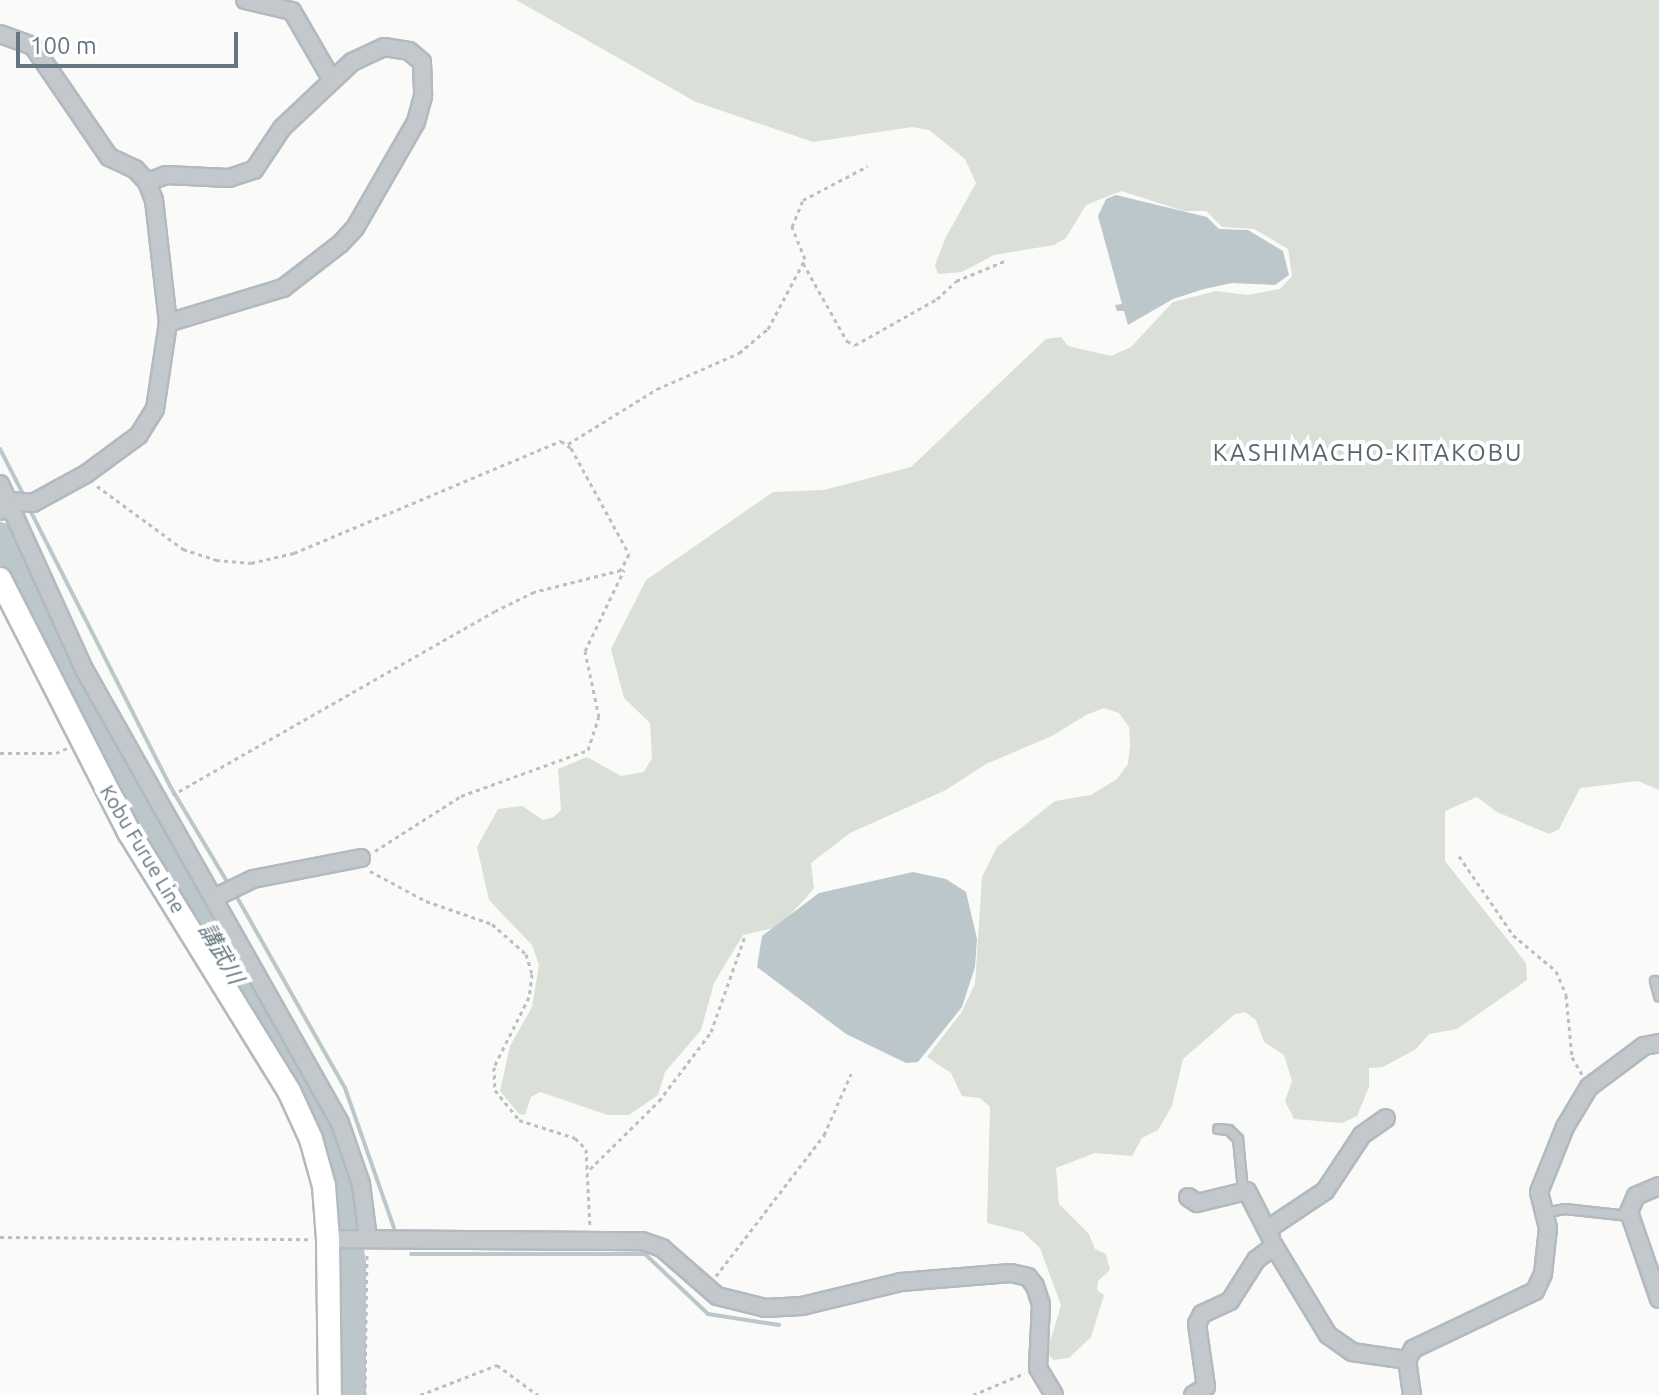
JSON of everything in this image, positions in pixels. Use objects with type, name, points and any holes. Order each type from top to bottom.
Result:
[{"type":"main road","name":"Kobu Furue Line","points":[[0,579],[129,832],[289,1091],[311,1139],[334,1239],[330,1395]]},
{"type":"street","points":[[245,0],[292,11],[332,80]]},
{"type":"street","points":[[0,34],[33,46],[109,157],[135,169],[147,182],[154,200],[168,323],[155,409],[139,435],[86,474],[33,503],[4,506]]},
{"type":"street","points":[[147,182],[166,175],[229,178],[254,170],[282,128],[332,80],[352,62],[384,47],[409,51],[425,70],[416,122],[355,228],[283,288],[168,323]]},
{"type":"street","points":[[0,484],[4,506],[85,671],[157,804],[214,898],[340,1123],[361,1184],[366,1239]]},
{"type":"street","points":[[214,898],[234,886],[361,858]]},
{"type":"street","points":[[1412,1395],[1407,1360],[1413,1349],[1535,1291],[1543,1274],[1548,1228],[1539,1192],[1547,1165],[1589,1087],[1644,1046],[1659,1043]]},
{"type":"street","points":[[1268,1229],[1325,1191],[1362,1135],[1386,1118]]},
{"type":"street","points":[[1659,1186],[1631,1201],[1629,1216],[1659,1299]]},
{"type":"street","points":[[1188,1197],[1197,1203],[1243,1190],[1328,1335],[1352,1352],[1407,1360]]},
{"type":"street","points":[[334,1239],[590,1239],[652,1243],[708,1288],[737,1305],[789,1307],[901,1282],[1011,1273],[1028,1277],[1041,1304],[1038,1368],[1054,1395]]},
{"type":"street","points":[[1193,1395],[1206,1387],[1197,1324],[1202,1314],[1230,1301],[1256,1260],[1274,1246]]},
{"type":"lane","points":[[1655,981],[1659,996]]},
{"type":"lane","points":[[1218,1129],[1229,1130],[1238,1139],[1243,1190]]},
{"type":"lane","points":[[1543,1213],[1565,1209],[1629,1216]]},
{"type":"path","points":[[86,474],[183,549],[216,560],[251,563],[294,553],[549,443],[568,444],[657,389],[748,347],[777,317],[803,263],[806,254],[792,227],[803,200],[868,166]]},
{"type":"path","points":[[803,263],[845,337],[855,345],[937,299],[956,281],[1007,260]]},
{"type":"path","points":[[568,444],[629,554],[626,568],[585,651],[599,717],[588,750],[461,796],[361,858],[382,881],[492,924],[518,941],[529,963],[532,984],[494,1067],[495,1090],[510,1113],[527,1125],[579,1140],[589,1155],[590,1239]]},
{"type":"path","points":[[157,804],[526,595],[626,568]]},
{"type":"path","points":[[0,753],[56,753],[82,740]]},
{"type":"path","points":[[1459,856],[1513,935],[1556,971],[1566,995],[1572,1057],[1589,1087]]},
{"type":"path","points":[[590,1169],[659,1101],[711,1032],[745,936]]},
{"type":"path","points":[[708,1288],[824,1135],[851,1074]]},
{"type":"path","points":[[0,1237],[334,1239]]},
{"type":"path","points":[[365,1395],[366,1239]]},
{"type":"path","points":[[420,1395],[497,1365],[538,1395]]},
{"type":"path","points":[[973,1395],[1038,1368]]},
{"type":"shaded area","points":[[516,0],[1659,0],[1659,790],[1638,781],[1580,788],[1559,829],[1549,834],[1497,812],[1477,797],[1445,811],[1445,861],[1526,963],[1527,980],[1457,1029],[1429,1034],[1416,1049],[1383,1067],[1369,1068],[1369,1087],[1357,1116],[1342,1123],[1294,1119],[1285,1101],[1292,1081],[1284,1055],[1264,1042],[1256,1020],[1245,1012],[1235,1014],[1183,1059],[1172,1106],[1158,1130],[1142,1138],[1132,1156],[1095,1153],[1056,1168],[1059,1204],[1089,1234],[1095,1249],[1106,1254],[1110,1270],[1098,1281],[1097,1290],[1104,1295],[1091,1337],[1069,1358],[1053,1360],[1047,1352],[1061,1305],[1040,1248],[1023,1232],[987,1223],[990,1107],[980,1098],[962,1096],[951,1073],[927,1057],[961,1013],[975,984],[982,877],[997,847],[1055,801],[1091,795],[1117,779],[1128,764],[1130,745],[1129,727],[1119,713],[1104,708],[1086,715],[1052,736],[986,764],[946,790],[850,833],[811,863],[814,888],[778,927],[743,935],[714,983],[701,1030],[665,1072],[658,1095],[629,1115],[608,1115],[540,1092],[531,1097],[525,1115],[519,1114],[500,1091],[510,1046],[532,1007],[539,965],[532,945],[489,900],[477,847],[498,809],[522,806],[543,820],[554,817],[561,810],[558,769],[587,757],[621,776],[644,772],[652,758],[650,723],[624,698],[611,649],[646,580],[773,492],[824,490],[911,467],[1046,339],[1061,337],[1068,346],[1111,356],[1131,347],[1173,302],[1216,291],[1247,295],[1280,289],[1292,276],[1288,249],[1254,229],[1222,227],[1206,211],[1184,211],[1121,191],[1086,205],[1066,238],[1054,245],[994,255],[962,272],[938,274],[935,265],[946,237],[976,183],[965,159],[929,130],[912,127],[813,142],[696,102]]},
{"type":"shaded area","points":[[1116,195],[1207,217],[1219,229],[1248,230],[1283,251],[1289,275],[1275,285],[1232,283],[1204,289],[1173,299],[1128,325],[1124,311],[1117,311],[1115,305],[1122,304],[1098,216],[1106,199]]},
{"type":"shaded area","points":[[913,872],[946,879],[966,892],[977,939],[975,967],[962,1007],[918,1062],[906,1063],[846,1034],[757,967],[762,936],[819,893]]},
{"type":"waterway","points":[[0,449],[24,496]]},
{"type":"waterway","points":[[29,508],[170,786],[229,885]]},
{"type":"waterway","name":"講武川","points":[[0,535],[118,771],[337,1152],[353,1264],[353,1395]]},
{"type":"waterway","points":[[234,892],[345,1088],[394,1228]]},
{"type":"waterway","points":[[411,1254],[645,1254],[708,1314],[779,1325]]},
{"type":"district","name":"KASHIMACHO-KITAKOBU","points":[[1368,453]]}]
